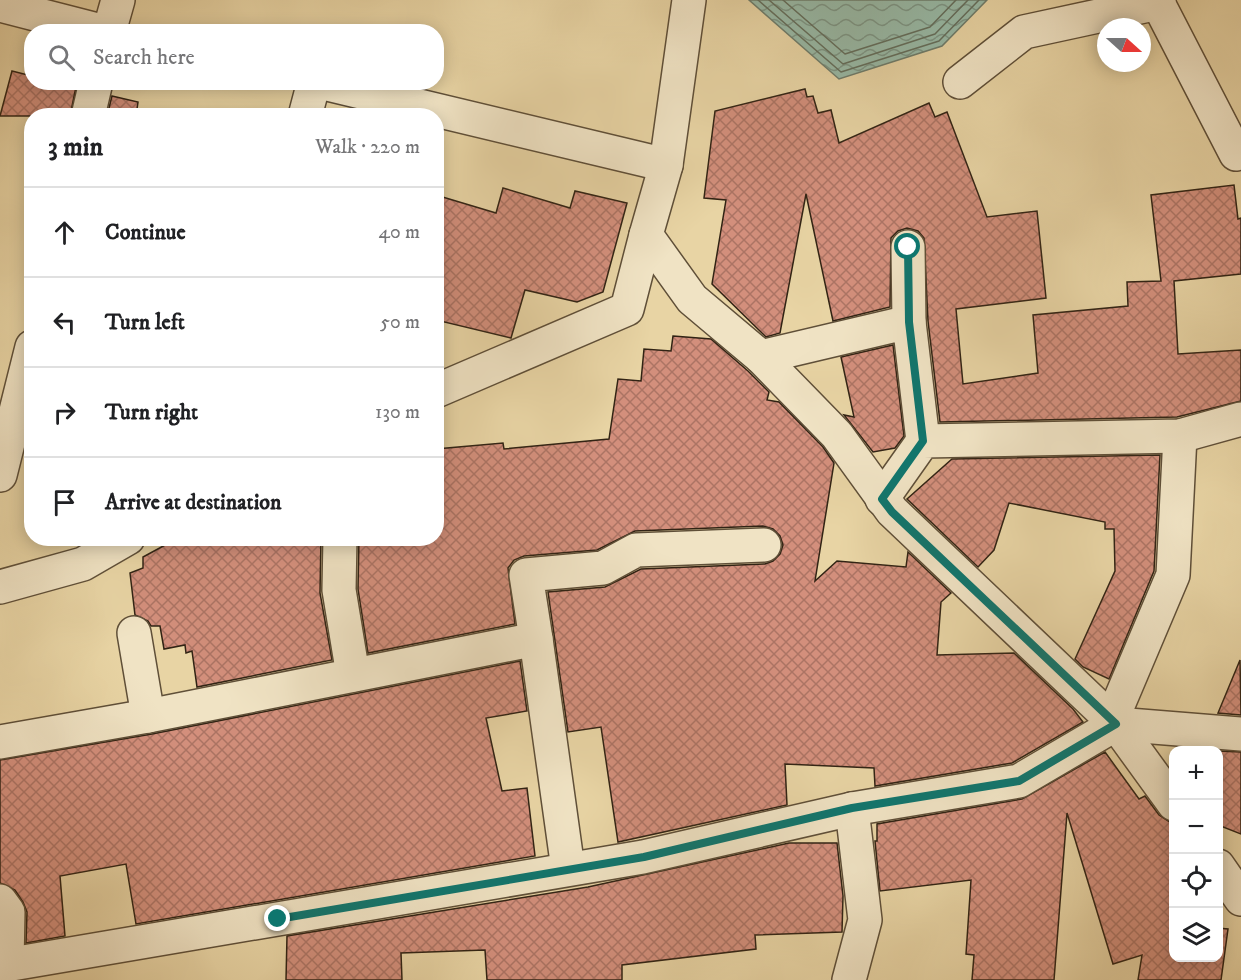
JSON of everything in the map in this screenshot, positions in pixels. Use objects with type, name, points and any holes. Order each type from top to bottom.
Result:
[{"type":"street","points":[[110,24],[118,0]]},
{"type":"street","points":[[444,389],[627,309],[666,165],[689,0]]},
{"type":"street","points":[[960,82],[1024,32],[1158,2],[1236,154]]},
{"type":"street","points":[[0,5],[75,24]]},
{"type":"street","points":[[90,108],[94,90]]},
{"type":"street","points":[[307,108],[312,90]]},
{"type":"street","points":[[352,90],[428,108]]},
{"type":"street","points":[[444,112],[666,165]]},
{"type":"street","points":[[646,235],[692,299],[762,357],[837,435],[892,512],[1116,724],[1170,800]]},
{"type":"street","points":[[882,499],[923,441],[909,322],[908,247]]},
{"type":"street","points":[[762,357],[909,322]]},
{"type":"street","points":[[0,475],[24,379]]},
{"type":"street","points":[[923,441],[1180,436],[1241,419]]},
{"type":"street","points":[[1116,724],[1118,705],[1173,575],[1180,436]]},
{"type":"street","points":[[568,869],[526,575],[603,568],[636,550],[764,545]]},
{"type":"street","points":[[0,587],[83,564],[114,546]]},
{"type":"street","points":[[340,546],[339,590],[353,675]]},
{"type":"street","points":[[134,633],[148,716]]},
{"type":"street","points":[[0,742],[148,716],[536,639]]},
{"type":"street","points":[[0,901],[8,912],[4,965],[644,857],[852,808],[1019,781],[1116,724],[1241,734]]},
{"type":"street","points":[[849,980],[865,920],[852,808]]},
{"type":"street","points":[[1223,873],[1241,899]]},
{"type":"water","points":[[749,0],[987,0],[942,46],[839,79]]},
{"type":"building","points":[[12,71],[24,74],[24,90],[75,90],[72,108],[24,108],[24,116],[0,116]]},
{"type":"building","points":[[805,89],[807,97],[813,96],[818,113],[831,110],[839,143],[929,103],[935,117],[947,112],[987,217],[1037,211],[1046,298],[956,309],[963,384],[1038,373],[1033,315],[1128,306],[1127,282],[1161,281],[1151,195],[1234,185],[1238,219],[1241,218],[1241,274],[1174,281],[1178,354],[1241,350],[1241,401],[1177,417],[940,422],[928,321],[924,238],[918,231],[907,228],[898,231],[891,238],[890,307],[833,321],[806,194],[780,333],[766,337],[712,284],[726,200],[704,198],[715,111]]},
{"type":"building","points":[[112,96],[138,102],[137,108],[109,108]]},
{"type":"building","points":[[503,188],[570,208],[575,191],[627,203],[603,292],[577,302],[525,290],[511,338],[444,322],[444,197],[496,213]]},
{"type":"building","points":[[673,336],[711,339],[769,392],[767,400],[779,402],[823,447],[834,463],[815,581],[837,561],[906,567],[908,552],[951,593],[941,602],[937,655],[1014,653],[1073,709],[1083,722],[1012,763],[875,786],[874,768],[785,764],[787,805],[618,842],[601,727],[568,732],[548,592],[605,587],[641,569],[765,564],[773,561],[780,554],[783,545],[780,536],[773,529],[763,526],[635,531],[597,550],[524,556],[514,560],[508,568],[515,624],[368,653],[358,589],[359,546],[444,546],[444,448],[503,443],[504,449],[609,439],[618,379],[641,381],[644,349],[671,351]]},
{"type":"building","points":[[893,345],[904,436],[895,448],[873,452],[844,415],[854,417],[841,357]]},
{"type":"building","points":[[1160,455],[1154,571],[1109,679],[1083,667],[1075,659],[1115,571],[1114,529],[1105,529],[1105,522],[1009,503],[994,550],[978,567],[907,499],[952,459]]},
{"type":"building","points":[[163,546],[321,546],[320,593],[332,660],[197,687],[192,651],[186,653],[185,645],[164,649],[160,626],[151,626],[148,621],[135,615],[130,573],[143,568],[143,557]]},
{"type":"building","points":[[1240,660],[1241,715],[1218,713]]},
{"type":"building","points":[[520,661],[527,711],[486,718],[502,791],[527,788],[535,856],[136,924],[126,864],[60,876],[65,936],[26,943],[27,912],[23,902],[15,890],[0,883],[0,760],[152,734]]},
{"type":"building","points":[[1223,751],[1241,752],[1241,834],[1223,827]]},
{"type":"building","points":[[1105,752],[1139,799],[1145,796],[1159,815],[1169,821],[1169,962],[1223,962],[1223,928],[1228,929],[1221,980],[1138,980],[1142,955],[1113,964],[1067,813],[1054,980],[972,980],[974,955],[966,954],[971,880],[880,891],[875,841],[877,841],[877,824],[1022,799]]},
{"type":"building","points":[[789,843],[837,843],[843,896],[842,932],[755,935],[756,949],[622,965],[622,980],[487,980],[485,950],[401,953],[402,980],[286,980],[287,936],[588,887]]},
{"type":"route","points":[[278,919],[644,857],[852,808],[1019,781],[1116,724],[892,512],[882,499],[923,441],[909,322],[908,247]]}]
